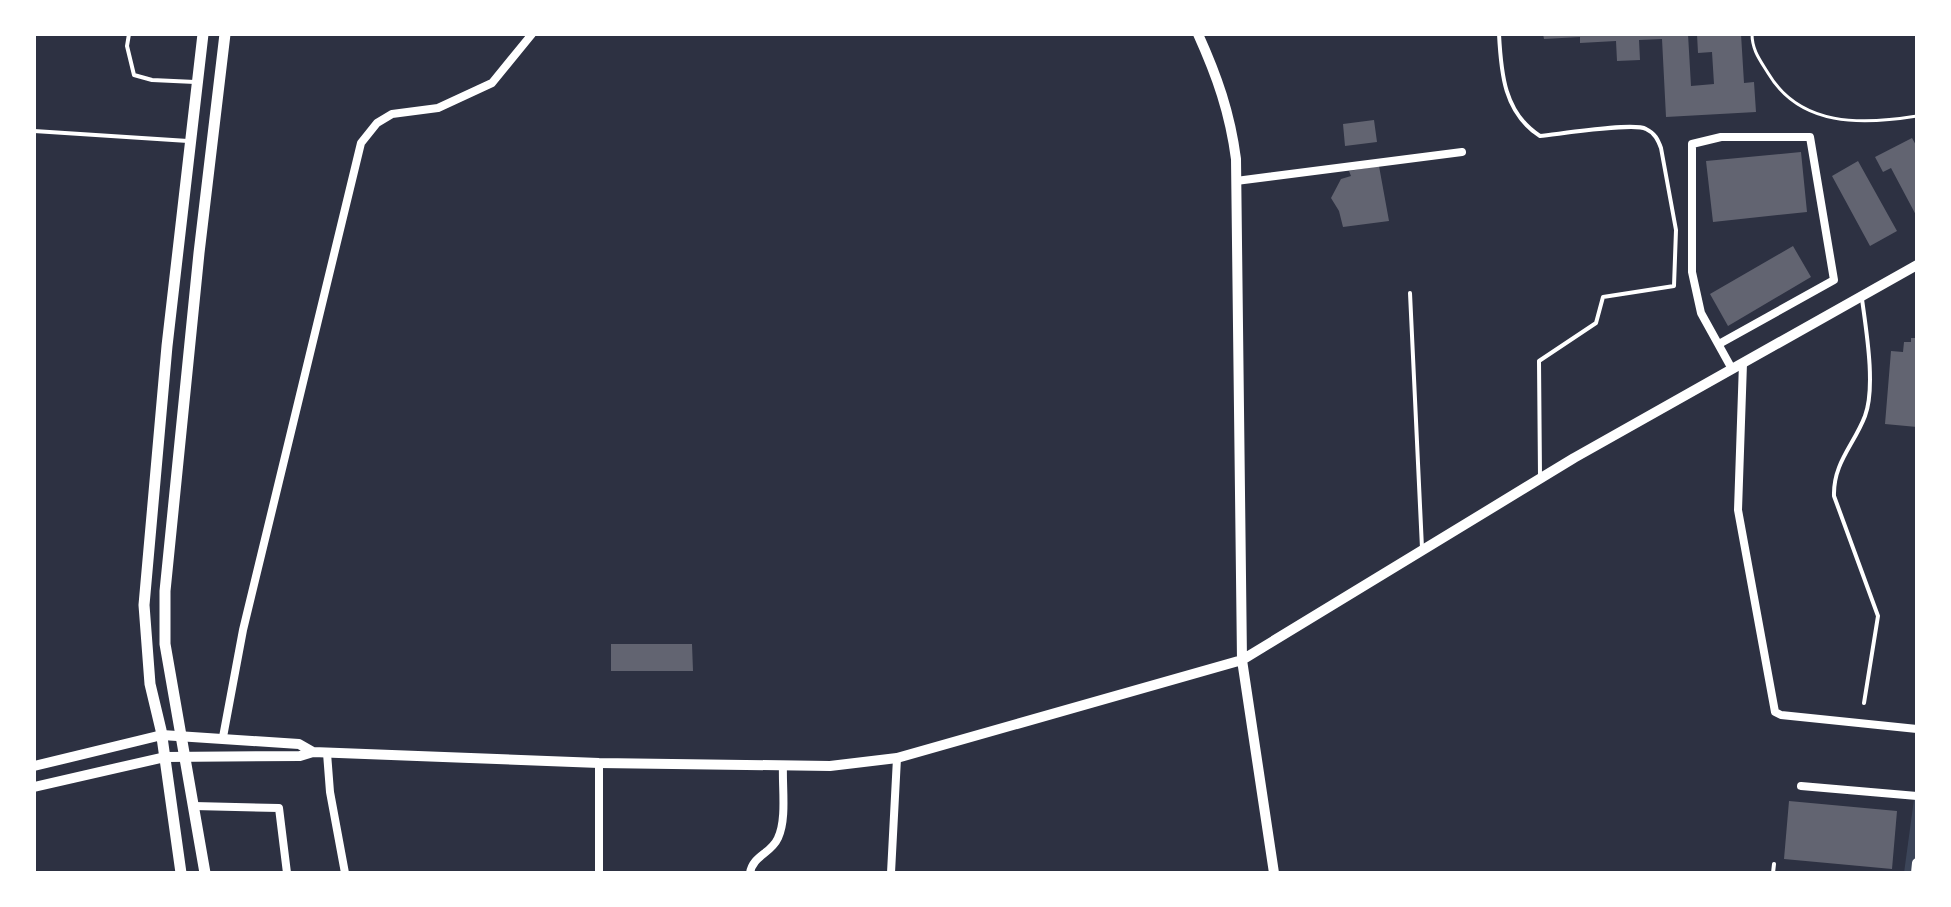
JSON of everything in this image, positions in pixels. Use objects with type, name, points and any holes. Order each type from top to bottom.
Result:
[{"type":"main road","points":[[181,873],[162,735],[150,684],[144,605],[203,34]]},
{"type":"main road","points":[[205,873],[165,644],[165,591],[225,34]]},
{"type":"main road","points":[[197,88],[218,95]]},
{"type":"main road","points":[[156,476],[176,478]]},
{"type":"street","points":[[223,737],[243,630],[361,143],[377,123],[392,114],[438,108],[492,83],[532,34]]},
{"type":"street","points":[[1198,34],[1231,116],[1236,181],[1242,660],[1274,873]]},
{"type":"street","points":[[1719,344],[1834,280],[1810,137],[1721,137],[1692,144],[1692,272],[1701,313],[1732,369]]},
{"type":"street","points":[[1236,181],[1462,152]]},
{"type":"street","points":[[34,787],[165,757],[300,756],[313,752],[599,763],[783,766],[830,766],[897,758],[1242,660],[1540,478],[1917,265]]},
{"type":"street","points":[[1743,363],[1738,510],[1775,712],[1917,729]]},
{"type":"street","points":[[34,766],[162,735],[299,744],[313,752]]},
{"type":"street","points":[[327,753],[330,792],[345,873]]},
{"type":"street","points":[[891,873],[897,758]]},
{"type":"street","points":[[599,763],[599,873]]},
{"type":"street","points":[[750,873],[756,858],[773,846],[780,835],[783,766]]},
{"type":"street","points":[[1801,786],[1917,796]]},
{"type":"street","points":[[194,806],[279,808],[287,873]]},
{"type":"street","points":[[1916,873],[1917,863]]},
{"type":"lane","points":[[129,34],[127,46],[134,75],[197,88]]},
{"type":"lane","points":[[1499,34],[1508,96],[1516,116],[1540,136],[1644,127],[1656,136],[1661,148],[1675,218],[1674,286],[1603,297],[1596,323],[1539,361],[1540,478]]},
{"type":"lane","points":[[34,131],[190,141]]},
{"type":"lane","points":[[1410,293],[1422,550]]},
{"type":"lane","points":[[1861,296],[1870,350],[1866,414],[1834,480],[1834,496],[1878,616],[1864,703]]},
{"type":"lane","points":[[1773,873],[1774,864]]},
{"type":"path","points":[[1752,34],[1752,47],[1779,92],[1810,112],[1869,124],[1917,116]]},
{"type":"shaded area","points":[[1917,777],[1917,873],[1904,873]]},
{"type":"building","points":[[1543,34],[1688,34],[1691,86],[1714,84],[1712,52],[1698,53],[1697,34],[1741,34],[1744,83],[1754,82],[1756,112],[1666,117],[1662,39],[1639,40],[1640,60],[1617,61],[1616,41],[1580,43],[1580,37],[1544,39]]},
{"type":"building","points":[[1374,120],[1377,142],[1345,146],[1343,124]]},
{"type":"building","points":[[1912,138],[1917,147],[1917,217],[1891,168],[1883,172],[1875,157]]},
{"type":"building","points":[[1801,152],[1807,212],[1713,222],[1706,161]]},
{"type":"building","points":[[1858,161],[1897,231],[1870,246],[1832,176]]},
{"type":"building","points":[[1379,166],[1389,221],[1343,227],[1339,211],[1331,198],[1341,179],[1351,176],[1349,171]]},
{"type":"building","points":[[1793,246],[1811,277],[1728,326],[1710,294]]},
{"type":"building","points":[[1911,338],[1917,338],[1917,427],[1885,424],[1891,351],[1903,352],[1904,342],[1911,342]]},
{"type":"building","points":[[611,644],[692,644],[693,671],[611,671]]},
{"type":"building","points":[[1789,801],[1897,811],[1892,869],[1784,859]]}]
